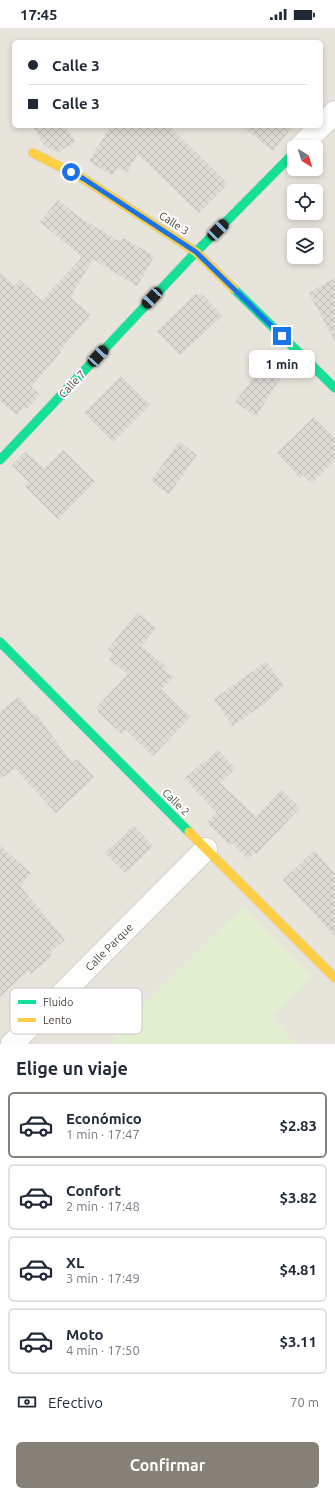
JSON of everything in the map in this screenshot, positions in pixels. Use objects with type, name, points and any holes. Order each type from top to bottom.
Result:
[{"type":"street","points":[[323,124],[335,112]]},
{"type":"street","points":[[307,140],[319,128]]},
{"type":"street","name":"Calle 3","points":[[33,153],[84,179],[196,252],[335,388]]},
{"type":"street","name":"Calle 7","points":[[0,460],[196,252],[287,161]]},
{"type":"street","name":"Calle 2","points":[[0,642],[335,978]]},
{"type":"street","name":"Calle Parque","points":[[68,988],[206,849]]},
{"type":"street","name":"Calle Parque","points":[[12,1044],[22,1034]]},
{"type":"shaded area","points":[[0,28],[335,28],[335,1044],[0,1044]]},
{"type":"green space","points":[[243,907],[313,977],[272,1018],[297,1044],[113,1044],[118,1034],[142,1034],[142,1005]]},
{"type":"building","points":[[34,128],[66,128],[75,142],[58,152],[44,145]]},
{"type":"building","points":[[110,128],[171,128],[228,184],[199,213],[138,154],[127,172],[118,167],[112,175],[89,161]]},
{"type":"building","points":[[244,128],[291,128],[273,151]]},
{"type":"building","points":[[58,200],[80,218],[120,242],[123,238],[154,256],[137,286],[93,259],[70,297],[90,315],[31,387],[39,394],[27,409],[24,406],[17,415],[0,401],[0,273],[15,286],[20,280],[42,301],[82,257],[40,222]]},
{"type":"building","points":[[335,278],[335,342],[309,293]]},
{"type":"building","points":[[201,293],[222,316],[180,355],[157,331],[196,294],[198,296]]},
{"type":"building","points":[[263,366],[281,377],[256,416],[235,402]]},
{"type":"building","points":[[121,376],[150,405],[113,442],[84,413]]},
{"type":"building","points":[[314,417],[335,439],[335,460],[311,483],[303,475],[300,478],[277,453]]},
{"type":"building","points":[[179,442],[197,455],[169,494],[151,481]]},
{"type":"building","points":[[63,450],[95,482],[58,519],[25,486],[29,482],[12,465],[25,452],[44,469]]},
{"type":"building","points":[[137,613],[156,628],[141,646],[167,668],[164,670],[173,677],[161,689],[190,717],[153,756],[126,730],[122,734],[97,711],[99,708],[97,707],[128,674],[109,659],[113,654],[108,649]]},
{"type":"building","points":[[266,662],[284,686],[272,695],[273,697],[233,726],[214,699]]},
{"type":"building","points":[[19,697],[34,716],[36,714],[72,763],[77,759],[94,777],[56,813],[15,768],[0,779],[0,711]]},
{"type":"building","points":[[218,750],[235,769],[220,783],[256,817],[281,790],[300,808],[256,854],[254,852],[248,858],[232,843],[230,845],[207,823],[217,813],[185,778]]},
{"type":"building","points":[[134,826],[153,846],[125,873],[105,853]]},
{"type":"building","points":[[0,846],[31,873],[20,886],[65,940],[50,952],[52,955],[31,974],[28,970],[0,997]]},
{"type":"building","points":[[314,851],[335,874],[335,936],[283,880]]},
{"type":"traffic: fast","points":[[0,460],[196,252],[287,160]]},
{"type":"traffic: fast","points":[[234,289],[335,388]]},
{"type":"traffic: fast","points":[[0,642],[189,832]]},
{"type":"traffic: slow","points":[[33,153],[84,179],[196,252],[234,289]]},
{"type":"traffic: slow","points":[[189,832],[335,978]]},
{"type":"route","points":[[71,172],[196,252],[282,336]]}]
